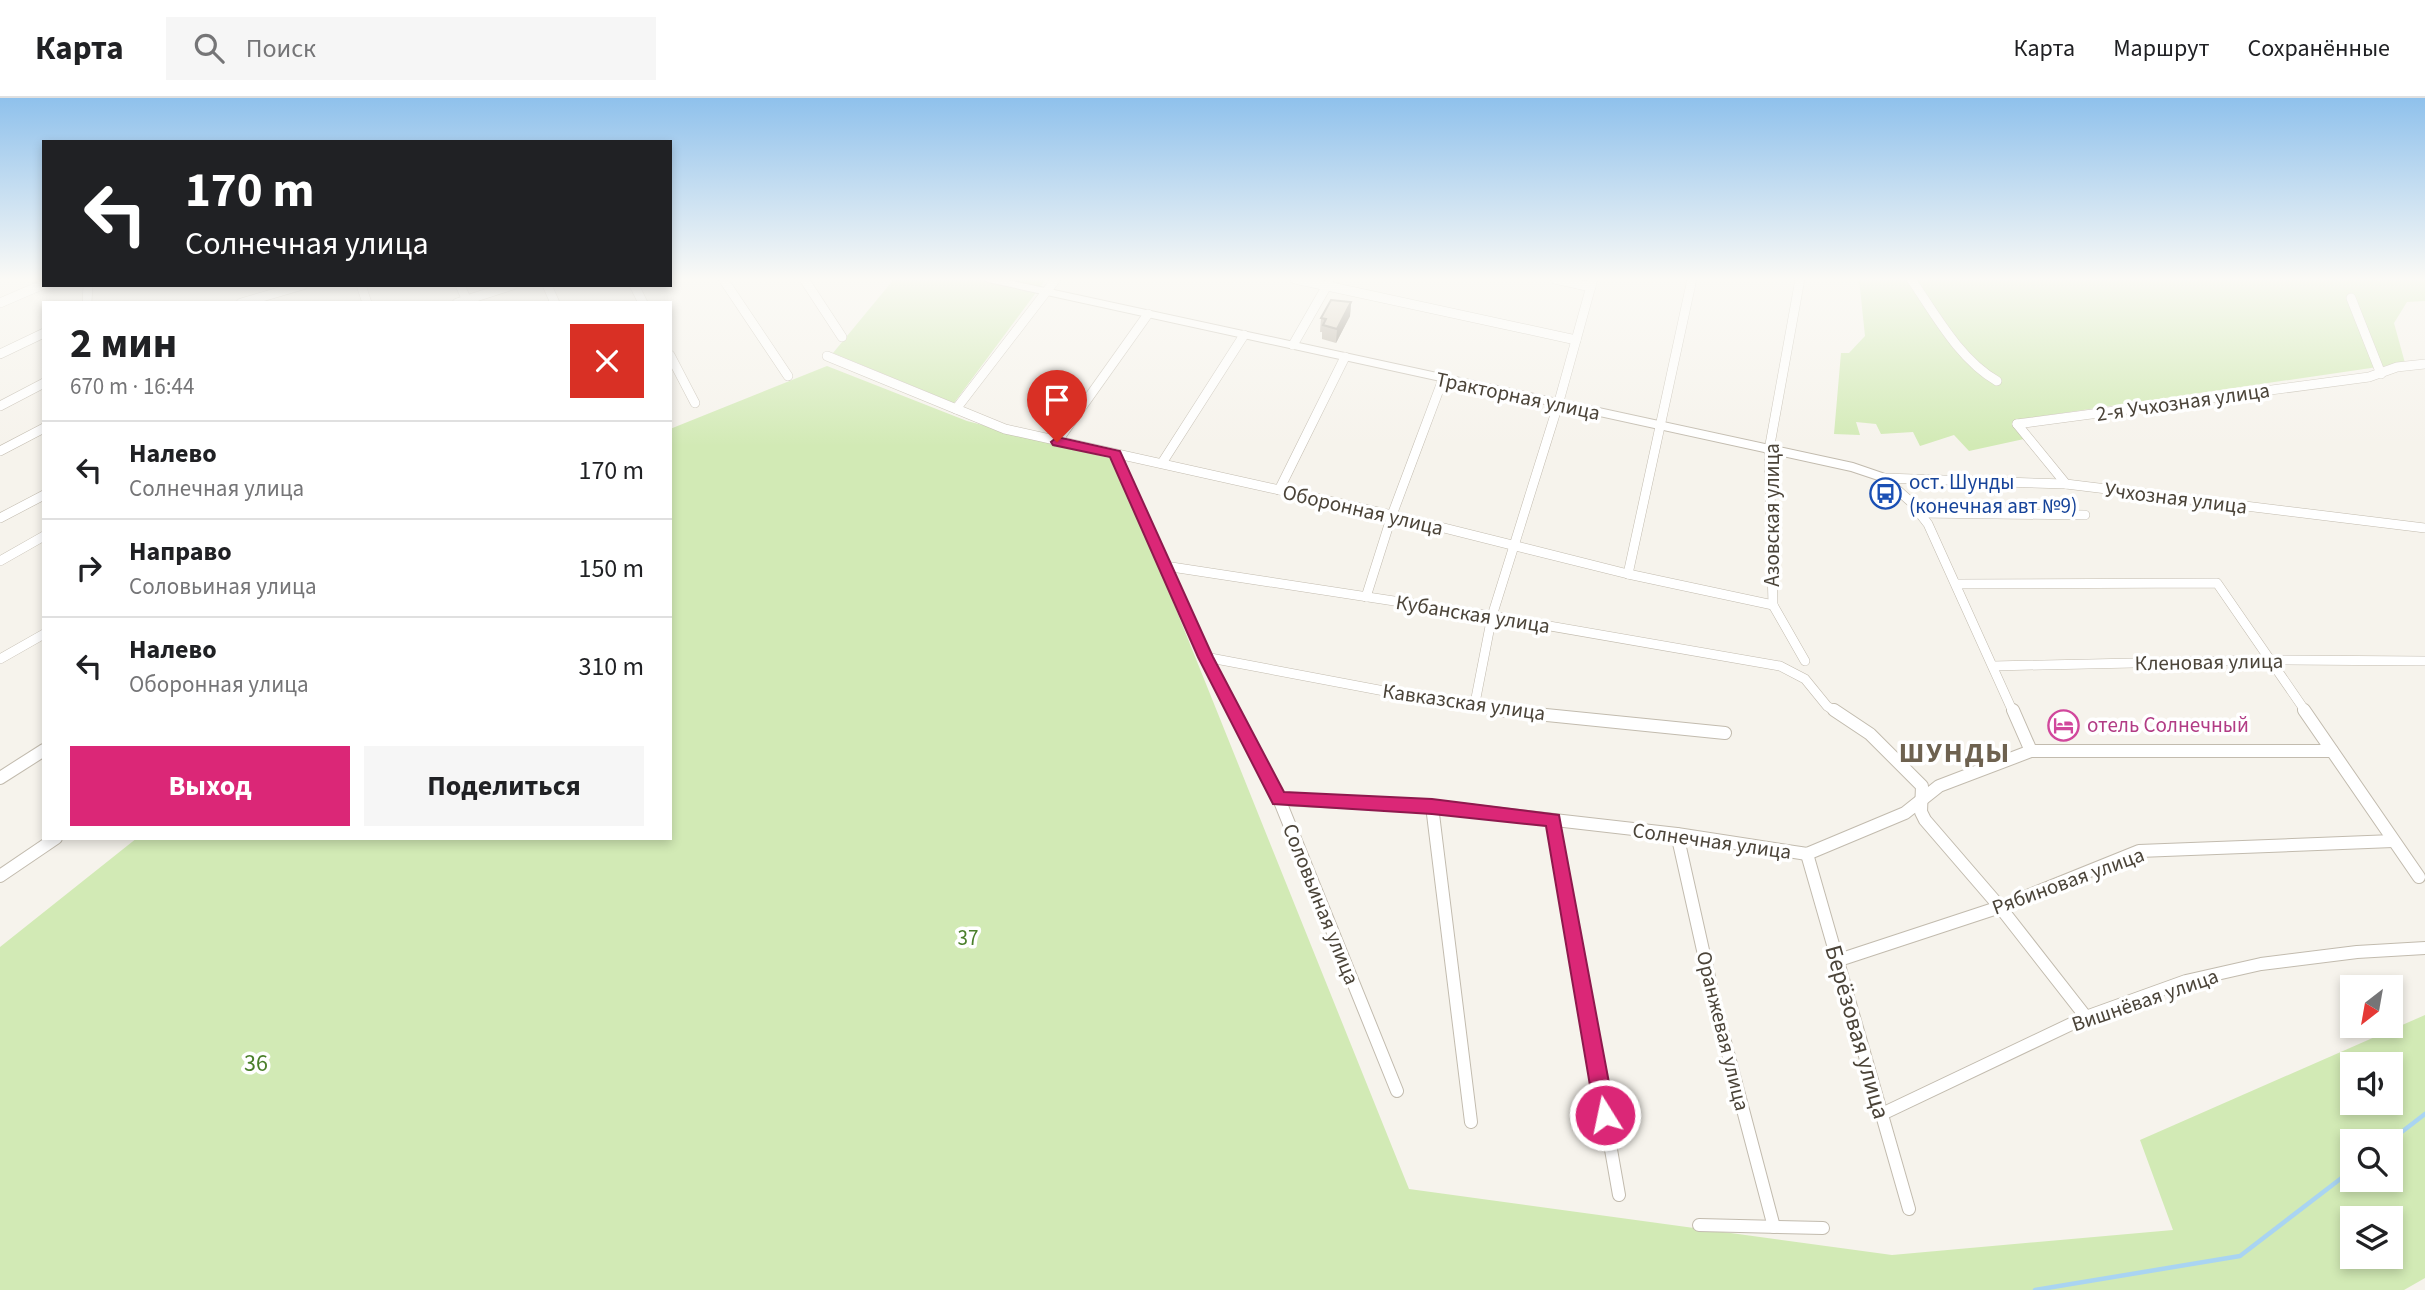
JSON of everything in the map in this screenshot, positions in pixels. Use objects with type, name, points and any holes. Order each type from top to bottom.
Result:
[{"type":"street","points":[[0,354],[41,335]]},
{"type":"street","points":[[760,335],[788,376]]},
{"type":"street","points":[[956,410],[1013,335]]},
{"type":"street","points":[[1057,442],[1133,335]]},
{"type":"street","points":[[1162,463],[1244,335]]},
{"type":"street","name":"Тракторная улица","points":[[1244,335],[1853,467],[1884,478]]},
{"type":"street","points":[[1293,345],[1299,335]]},
{"type":"street","points":[[1553,335],[1576,340]]},
{"type":"street","points":[[1475,708],[1492,616],[1578,335]]},
{"type":"street","points":[[1628,574],[1680,335]]},
{"type":"street","name":"Азовская улица","points":[[1790,335],[1769,450],[1773,605],[1805,661]]},
{"type":"street","points":[[1953,335],[1987,378],[1997,381]]},
{"type":"street","points":[[2366,335],[2381,374]]},
{"type":"street","name":"Оборонная улица","points":[[827,356],[1005,429],[1392,515],[1628,574],[1773,605]]},
{"type":"street","points":[[1279,490],[1345,357]]},
{"type":"street","points":[[672,359],[695,403]]},
{"type":"street","name":"2-я Учхозная улица","points":[[2066,484],[2017,424],[2381,374],[2397,367],[2425,364]]},
{"type":"street","points":[[1366,597],[1392,515],[1443,379]]},
{"type":"street","points":[[0,406],[42,384]]},
{"type":"street","points":[[0,451],[42,429]]},
{"type":"street","name":"Соловьиная улица","points":[[1115,454],[1206,657],[1279,799],[1397,1091]]},
{"type":"street","points":[[1884,478],[1900,490],[1920,513],[1957,584],[2031,751]]},
{"type":"street","name":"Учхозная улица","points":[[1884,478],[2066,484],[2425,528]]},
{"type":"street","points":[[0,518],[42,496]]},
{"type":"street","points":[[1920,513],[2085,515]]},
{"type":"street","points":[[0,561],[42,537]]},
{"type":"street","name":"Кубанская улица","points":[[1166,566],[1492,616],[1780,666],[1805,678],[1827,706],[1870,734],[1922,786],[1920,800]]},
{"type":"street","points":[[1957,584],[2217,583],[2419,877]]},
{"type":"street","points":[[0,659],[42,635]]},
{"type":"street","name":"Кавказская улица","points":[[1206,657],[1475,708],[1725,733]]},
{"type":"street","name":"Кленовая улица","points":[[1993,666],[2269,660],[2425,661]]},
{"type":"street","points":[[0,778],[42,751]]},
{"type":"street","name":"Солнечная улица","points":[[1279,799],[1432,806],[1676,834],[1807,854],[1905,813],[1939,786],[2031,751],[2332,751]]},
{"type":"street","points":[[1920,800],[1925,820],[2000,907],[2086,1017]]},
{"type":"street","points":[[1432,806],[1471,1122]]},
{"type":"street","points":[[1553,820],[1619,1195]]},
{"type":"street","name":"Оранжевая улица","points":[[1676,834],[1715,1004],[1774,1227]]},
{"type":"street","points":[[0,876],[53,840]]},
{"type":"street","name":"Рябиновая улица","points":[[1836,961],[2000,907],[2139,851],[2393,841]]},
{"type":"street","name":"Берёзовая улица","points":[[1807,854],[1909,1209]]},
{"type":"street","name":"Вишнёвая улица","points":[[1882,1114],[2086,1017],[2186,981],[2261,964],[2357,952],[2425,948]]},
{"type":"street","points":[[1699,1225],[1823,1228]]},
{"type":"green space","points":[[848,335],[1005,335],[954,403],[833,353]]},
{"type":"green space","points":[[2397,335],[2405,363],[2022,419],[2014,422],[2024,439],[1969,451],[1954,435],[1920,446],[1913,432],[1881,434],[1876,424],[1856,422],[1860,435],[1834,434],[1841,353],[1849,353],[1865,336]]},
{"type":"green space","name":"37","points":[[827,366],[967,421],[1116,460],[1409,1189],[1892,1255],[2173,1230],[2140,1140],[2340,1052],[2340,1115],[2403,1115],[2403,1052],[2341,1052],[2373,1038],[2403,1038],[2403,1025],[2425,1015],[2425,1278],[2404,1290],[0,1290],[0,947],[134,840],[672,840],[672,428]]},
{"type":"waterway","points":[[2403,1131],[2425,1114]]},
{"type":"waterway","points":[[2035,1290],[2240,1256],[2340,1179]]},
{"type":"place","name":"ост. Шунды (конечная авт №9)","points":[[1886,494]]},
{"type":"place","name":"отель Солнечный","points":[[2064,725]]},
{"type":"district","name":"ШУНДЫ","points":[[1955,753]]},
{"type":"route","points":[[1057,442],[1115,454],[1206,657],[1279,799],[1432,806],[1553,820],[1605,1115]]},
{"type":"park label","name":"36","points":[[256,1063]]}]
